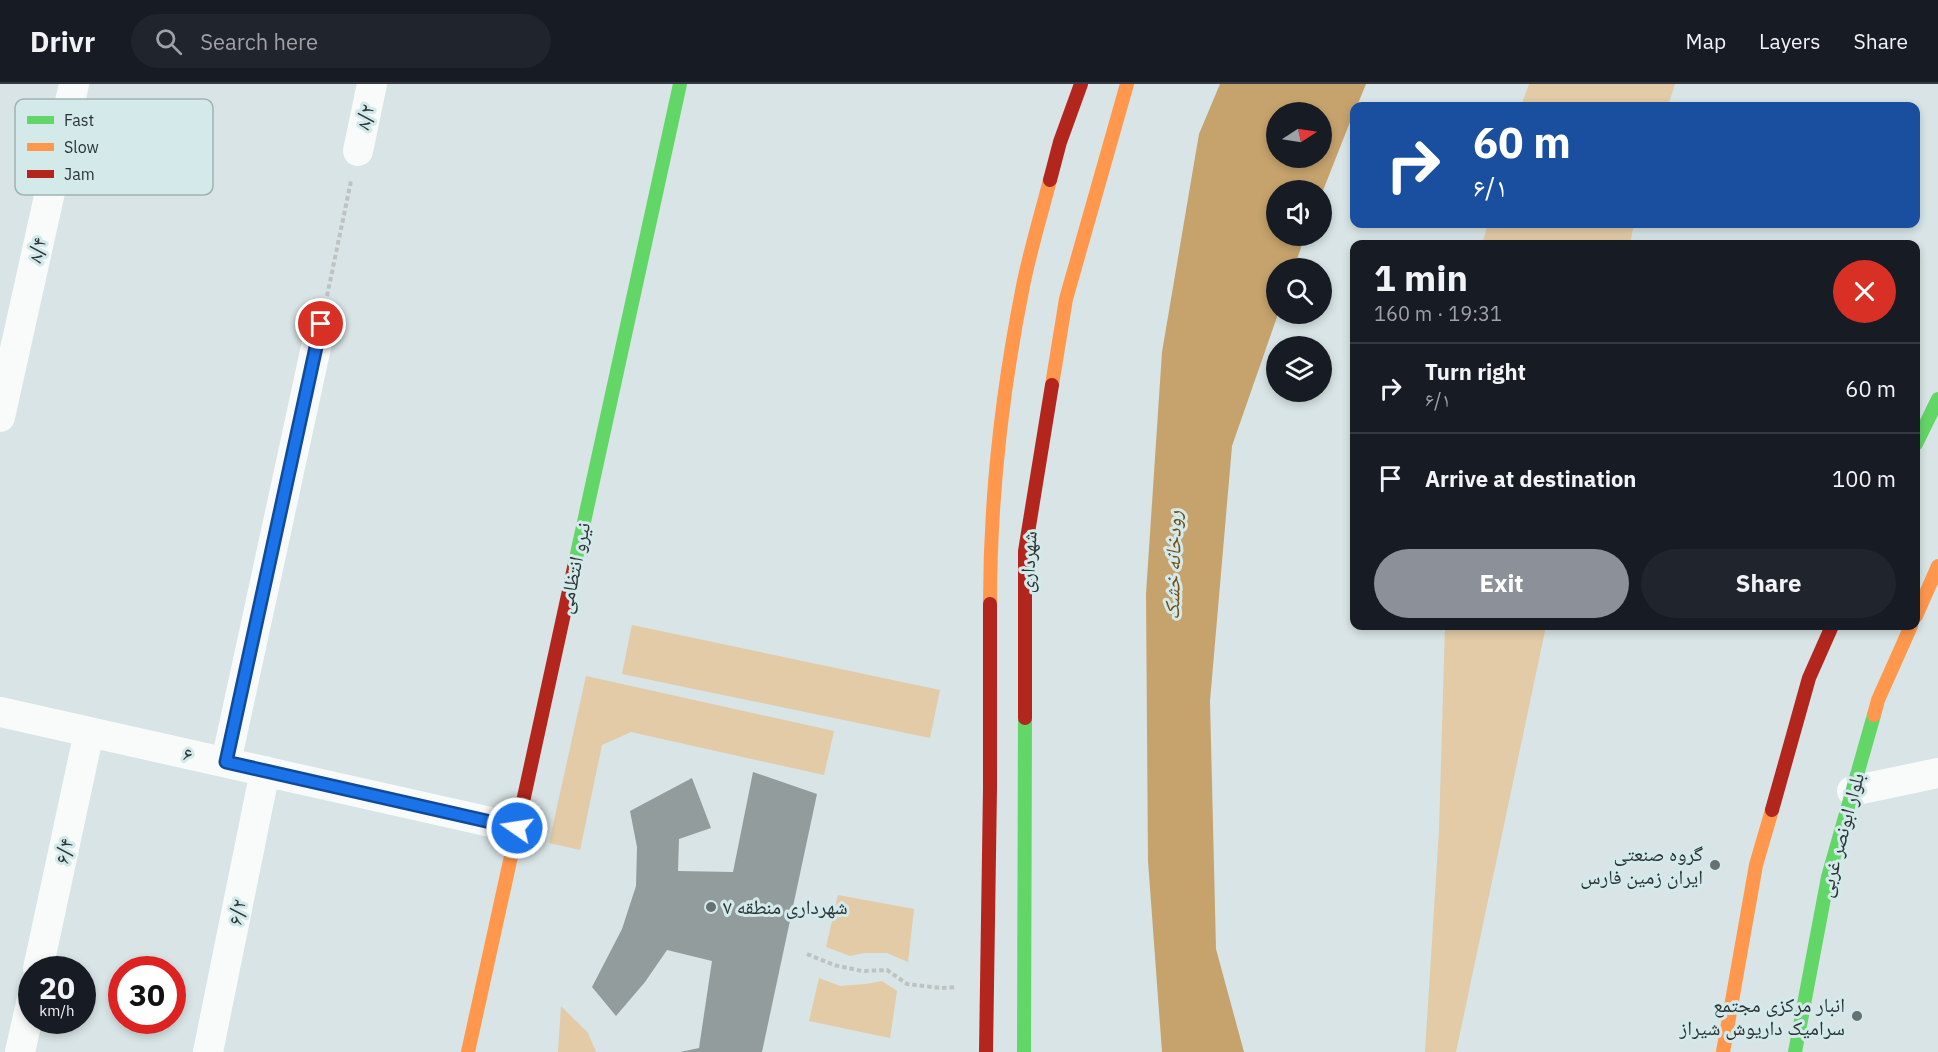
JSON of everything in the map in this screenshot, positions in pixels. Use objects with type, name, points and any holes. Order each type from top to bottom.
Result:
[{"type":"street","name":"۸/۴","points":[[71,99],[74,84]]},
{"type":"street","name":"۸/۲","points":[[358,151],[372,84]]},
{"type":"street","name":"نیرو انتظامی","points":[[468,1052],[680,84]]},
{"type":"street","name":"شهرداری","points":[[986,1052],[990,788],[990,564],[1001,413],[1023,285],[1060,142],[1081,84]]},
{"type":"street","name":"شهرداری","points":[[1024,1052],[1025,550],[1066,299],[1127,84]]},
{"type":"street","name":"۸/۴","points":[[0,417],[49,195]]},
{"type":"street","points":[[226,762],[321,324]]},
{"type":"street","points":[[1920,436],[1938,399]]},
{"type":"street","points":[[1920,607],[1938,566]]},
{"type":"street","points":[[1723,1052],[1756,865],[1809,678],[1830,630]]},
{"type":"street","name":"بلوار ابونصر غربی","points":[[1795,1052],[1828,877],[1878,699],[1909,630]]},
{"type":"street","name":"۶","points":[[0,712],[517,828]]},
{"type":"street","name":"۶/۴","points":[[41,956],[89,732]]},
{"type":"street","name":"۶/۲","points":[[208,1052],[265,771]]},
{"type":"street","points":[[1852,791],[1938,773]]},
{"type":"street","points":[[20,1052],[24,1034]]},
{"type":"path","points":[[321,324],[358,151]]},
{"type":"path","points":[[807,954],[834,965],[862,970],[887,970],[907,984],[941,988],[987,984]]},
{"type":"shaded area","points":[[1529,84],[1675,84],[1669,102],[1522,102]]},
{"type":"shaded area","points":[[1487,228],[1633,228],[1631,240],[1483,240]]},
{"type":"shaded area","points":[[632,625],[940,690],[930,738],[622,674]]},
{"type":"shaded area","points":[[1445,630],[1545,630],[1456,1052],[1425,1052],[1439,831]]},
{"type":"shaded area","points":[[586,676],[834,731],[824,775],[631,732],[602,745],[580,850],[549,843]]},
{"type":"shaded area","points":[[838,895],[914,909],[908,962],[887,953],[864,953],[850,956],[826,947]]},
{"type":"shaded area","points":[[819,978],[840,986],[882,981],[897,991],[890,1038],[809,1021]]},
{"type":"shaded area","points":[[561,1006],[588,1033],[596,1052],[558,1052]]},
{"type":"water","name":"رودخانه خشک","points":[[1220,84],[1366,84],[1359,102],[1350,102],[1350,122],[1332,168],[1332,102],[1266,102],[1266,168],[1332,168],[1327,180],[1266,180],[1266,246],[1302,246],[1297,258],[1266,258],[1266,324],[1275,324],[1270,336],[1266,336],[1266,348],[1232,446],[1210,701],[1216,949],[1244,1052],[1162,1052],[1148,861],[1146,594],[1162,352],[1199,134]]},
{"type":"building","name":"شهرداری منطقه ۷","points":[[753,772],[817,794],[762,1052],[680,1052],[699,1048],[712,961],[667,950],[645,982],[616,1016],[592,987],[622,929],[636,886],[637,847],[630,811],[692,778],[711,828],[679,839],[678,871],[733,872]]},
{"type":"traffic: fast","points":[[575,563],[680,84]]},
{"type":"traffic: fast","points":[[1920,436],[1938,399]]},
{"type":"traffic: fast","points":[[1795,1052],[1828,877],[1874,715]]},
{"type":"traffic: fast","points":[[1024,1052],[1025,718]]},
{"type":"traffic: slow","points":[[1052,385],[1066,299],[1127,84]]},
{"type":"traffic: slow","points":[[990,604],[992,524],[1003,405],[1023,286],[1050,180]]},
{"type":"traffic: slow","points":[[1920,607],[1938,566]]},
{"type":"traffic: slow","points":[[1874,715],[1878,700],[1909,630]]},
{"type":"traffic: slow","points":[[1723,1052],[1756,865],[1772,810]]},
{"type":"traffic: slow","points":[[468,1052],[519,820]]},
{"type":"traffic: jam","points":[[1050,180],[1060,142],[1081,84]]},
{"type":"traffic: jam","points":[[1025,718],[1025,551],[1052,385]]},
{"type":"traffic: jam","points":[[519,820],[575,563]]},
{"type":"traffic: jam","points":[[986,1052],[990,604]]},
{"type":"traffic: jam","points":[[1772,810],[1809,678],[1830,630]]},
{"type":"place","name":"گروه صنعتی ایران زمین فارس","points":[[1715,865]]},
{"type":"place","name":"شهرداری منطقه ۷","points":[[711,907]]},
{"type":"place","name":"انبار مرکزی مجتمع سرامیک داریوش‌ شیراز","points":[[1857,1016]]},
{"type":"route","points":[[321,324],[226,762],[517,828]]}]
